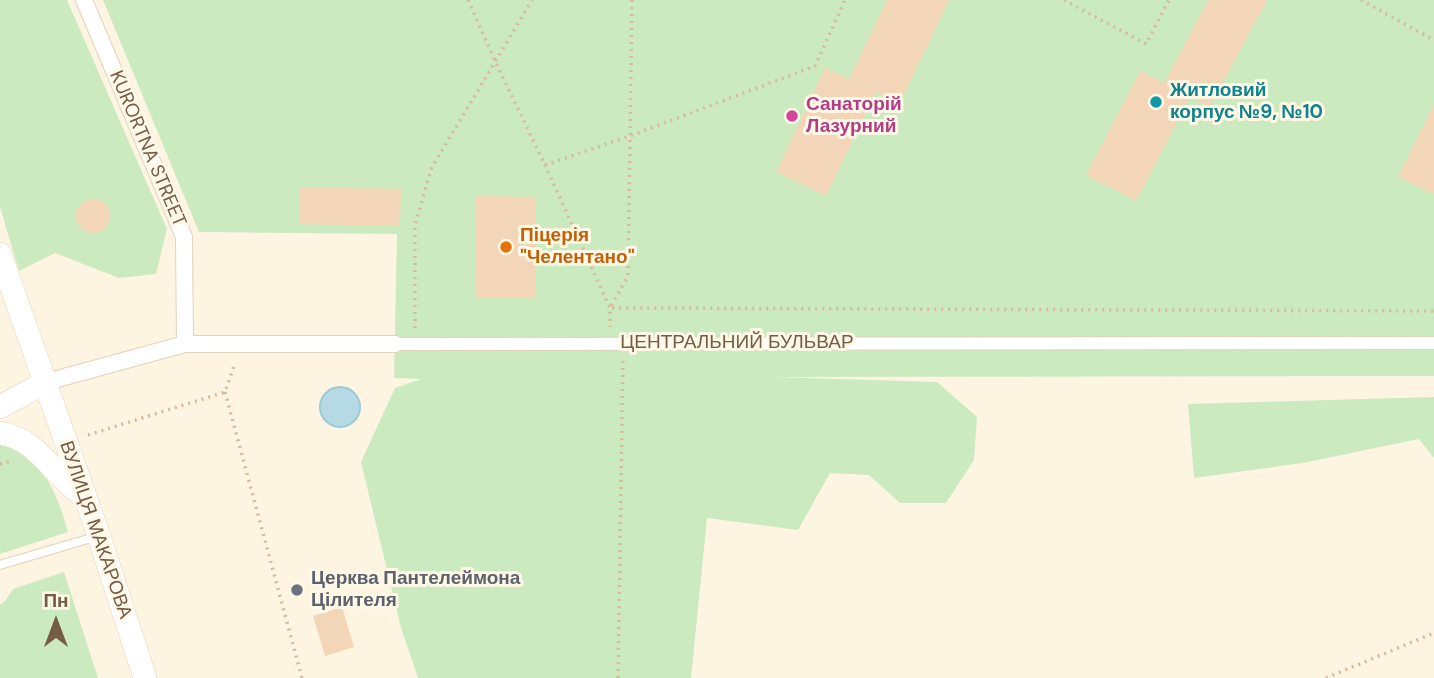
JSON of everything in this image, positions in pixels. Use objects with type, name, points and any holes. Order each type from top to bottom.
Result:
[{"type":"main road","name":"ВУЛИЦЯ МАКАРОВА","points":[[0,254],[99,536],[145,678]]},
{"type":"main road","points":[[0,407],[46,382]]},
{"type":"main road","points":[[0,433],[32,446],[84,497]]},
{"type":"street","name":"KURORTNA STREET","points":[[84,0],[184,237],[185,344]]},
{"type":"street","name":"ЦЕНТРАЛЬНИЙ БУЛЬВАР","points":[[46,382],[185,344],[1434,343]]},
{"type":"lane","points":[[0,565],[99,536]]},
{"type":"path","points":[[468,0],[610,308],[616,343],[618,678]]},
{"type":"path","points":[[415,344],[415,225],[431,169],[532,0]]},
{"type":"path","points":[[610,308],[628,276],[632,0]]},
{"type":"path","points":[[545,165],[815,66],[845,0]]},
{"type":"path","points":[[1064,0],[1146,44],[1169,0]]},
{"type":"path","points":[[1362,0],[1434,40]]},
{"type":"path","points":[[610,308],[1434,311]]},
{"type":"path","points":[[242,344],[225,392],[302,678]]},
{"type":"path","points":[[65,442],[225,392]]},
{"type":"path","points":[[0,464],[39,453]]},
{"type":"path","points":[[1326,678],[1434,633]]},
{"type":"green space","points":[[0,0],[67,0],[167,229],[156,274],[119,278],[55,253],[19,271],[0,207]]},
{"type":"green space","name":"Санаторій Лазурний","points":[[103,0],[1434,0],[1434,376],[774,377],[937,382],[977,417],[974,460],[946,503],[900,503],[869,475],[830,473],[798,530],[707,518],[691,678],[418,678],[401,628],[361,462],[395,388],[421,379],[394,378],[397,234],[199,232]]},
{"type":"green space","points":[[1434,397],[1434,458],[1419,439],[1303,463],[1194,478],[1188,404]]},
{"type":"green space","points":[[0,443],[38,467],[59,503],[68,532],[0,554]]},
{"type":"green space","points":[[64,572],[98,678],[0,678],[0,605],[13,589]]},
{"type":"water","points":[[340,387],[348,388],[354,393],[359,399],[359,415],[354,421],[348,426],[340,427],[332,426],[326,421],[321,415],[320,407],[321,399],[326,393],[332,388]]},
{"type":"building","points":[[887,0],[949,0],[900,103],[876,92],[826,196],[776,172],[825,68],[849,79]]},
{"type":"building","name":"Житловий корпус №9, №10","points":[[1208,0],[1267,0],[1210,107],[1190,97],[1136,201],[1086,175],[1140,71],[1164,83]]},
{"type":"building","points":[[1434,104],[1434,194],[1398,177]]},
{"type":"building","points":[[300,187],[401,189],[400,226],[299,224]]},
{"type":"building","name":"Піцерія \"Челентано\"","points":[[476,196],[536,197],[535,298],[475,297]]},
{"type":"building","points":[[93,199],[105,204],[110,216],[105,228],[93,233],[81,228],[76,216],[81,204]]},
{"type":"building","points":[[342,607],[354,647],[325,656],[313,616]]},
{"type":"place","name":"Житловий корпус №9, №10","points":[[1156,102]]},
{"type":"place","name":"Санаторій Лазурний","points":[[792,116]]},
{"type":"place","name":"Піцерія \"Челентано\"","points":[[506,247]]},
{"type":"place","name":"Церква Пантелеймона Цілителя","points":[[297,590]]}]
